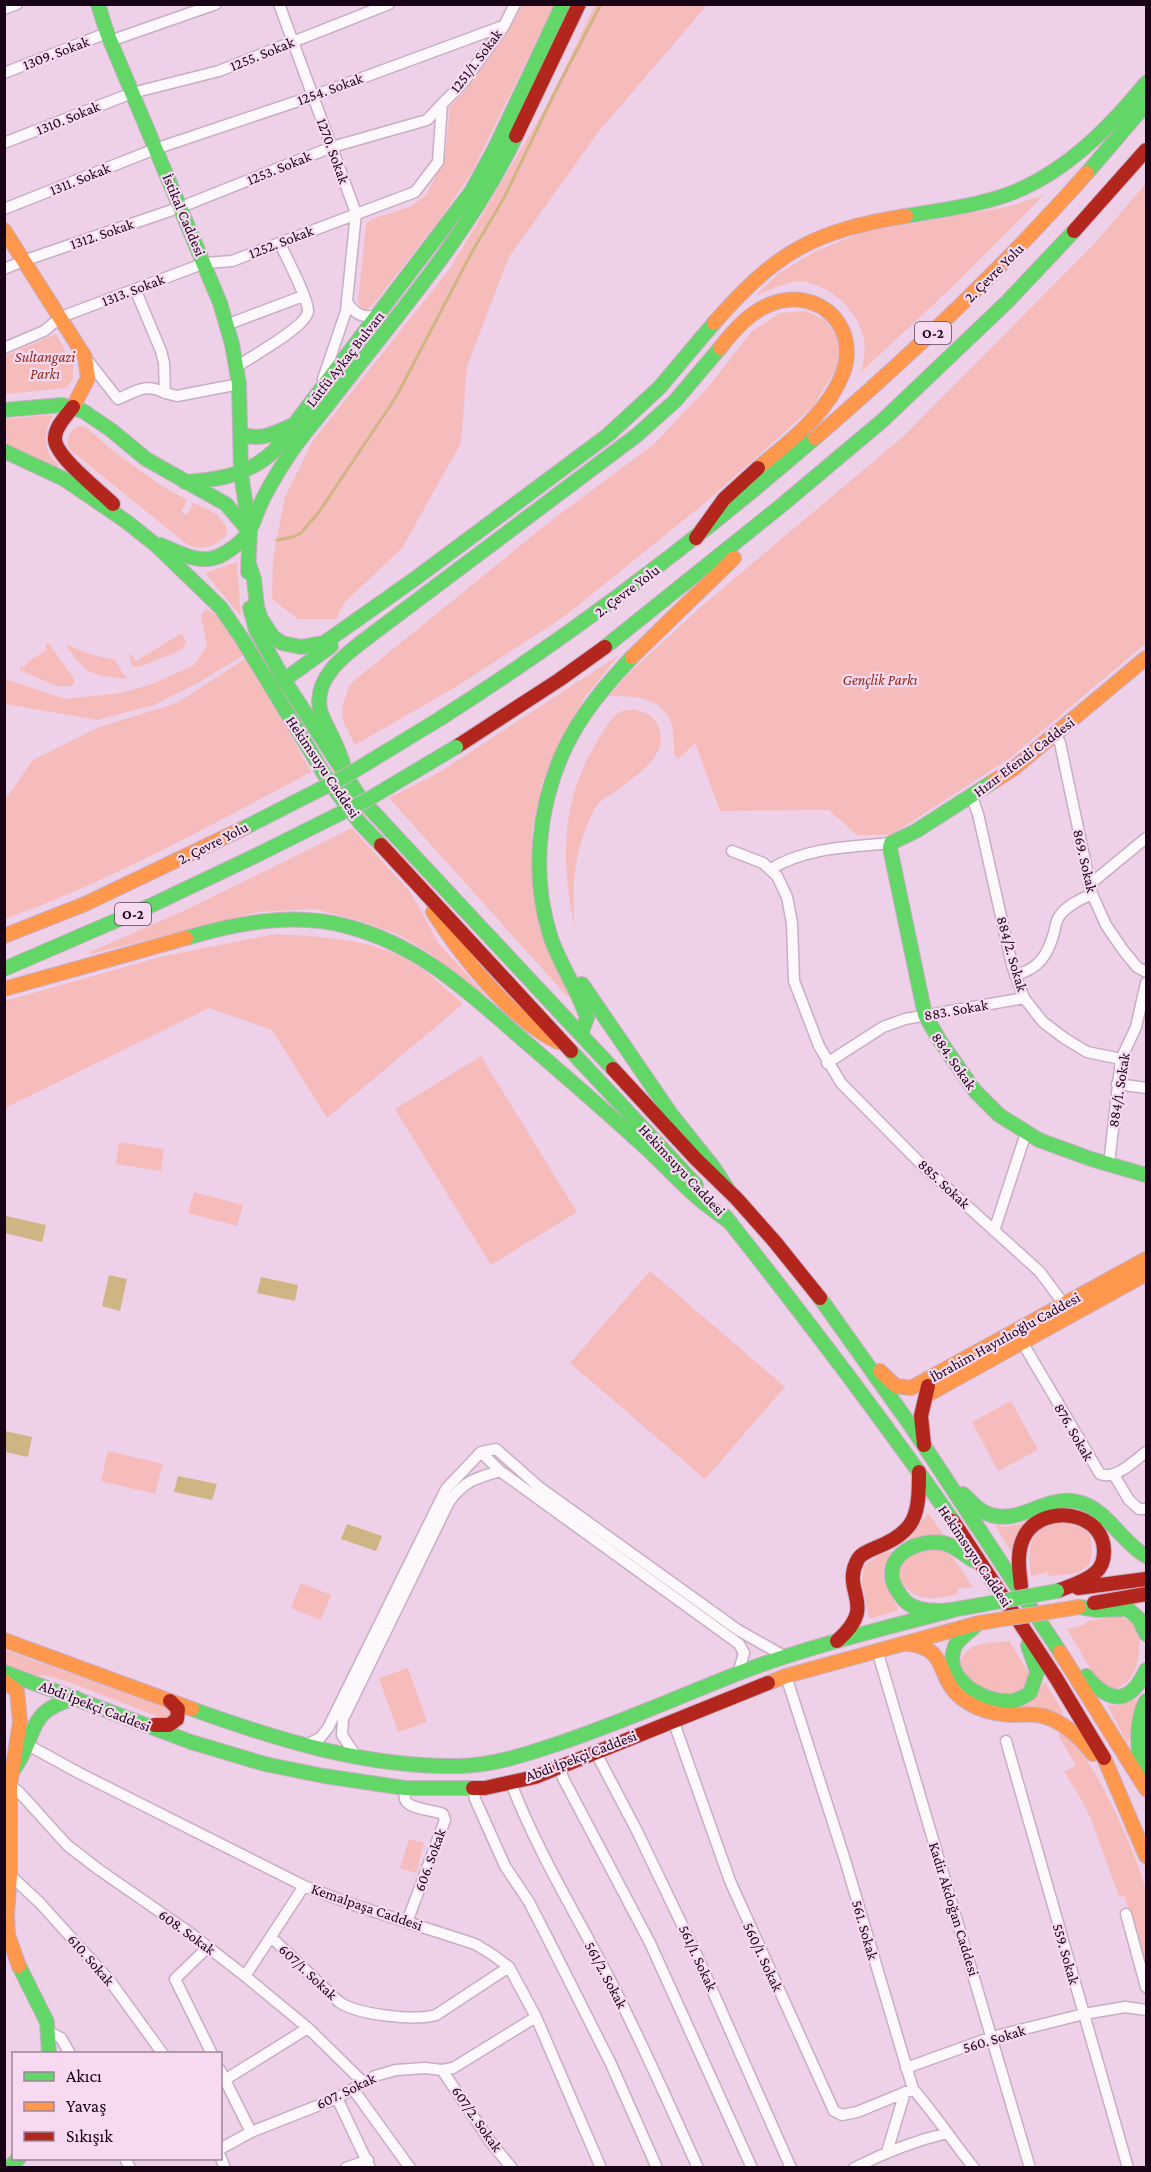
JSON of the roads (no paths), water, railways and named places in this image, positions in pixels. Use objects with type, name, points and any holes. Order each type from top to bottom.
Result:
[{"type":"main road","name":"İstikal Caddesi","points":[[98,4],[109,37],[204,263],[226,325],[239,384],[241,474],[250,532]]},
{"type":"main road","name":"Lütfü Aykaç Bulvarı","points":[[185,482],[212,481],[241,474],[259,465],[295,424],[471,192],[496,146],[563,4]]},
{"type":"main road","name":"Lütfü Aykaç Bulvarı","points":[[250,532],[264,496],[291,452],[421,285],[482,199],[513,144],[579,4]]},
{"type":"main road","points":[[248,561],[254,579],[257,607],[270,633],[283,644],[301,649],[324,643],[363,618],[552,477],[638,409],[659,389],[734,300],[773,264],[812,241],[859,225],[972,204],[1004,196],[1027,186],[1081,150],[1134,98],[1146,83]]},
{"type":"main road","name":"2. Çevre Yolu","points":[[4,936],[85,904],[346,776],[441,718],[565,637],[696,538],[834,423],[945,322],[1069,196],[1146,104]]},
{"type":"main road","name":"2. Çevre Yolu","points":[[4,969],[142,910],[367,800],[456,747],[559,680],[628,630],[882,421],[958,350],[1093,212],[1146,150]]},
{"type":"main road","points":[[4,230],[85,357],[88,378],[59,428],[55,438],[56,447],[116,506],[127,522]]},
{"type":"main road","points":[[349,783],[342,758],[318,701],[325,679],[339,662],[371,634],[585,476],[655,420],[749,316],[767,304],[786,298],[803,298],[814,302],[832,314],[844,333],[847,359],[837,386],[824,405],[782,448],[727,496],[696,538]]},
{"type":"main road","points":[[4,410],[47,405],[73,407],[90,414],[146,459],[226,504],[250,532],[223,555],[204,560],[194,559],[146,537],[64,479],[4,451]]},
{"type":"main road","points":[[240,433],[250,439],[265,437],[295,424]]},
{"type":"main road","points":[[418,886],[450,938],[479,973],[528,1023],[554,1041],[564,1043],[581,1034],[587,1018],[555,947],[541,896],[538,858],[543,809],[556,764],[567,741],[598,694],[627,660],[710,583],[782,505]]},
{"type":"main road","name":"Hekimsuyu Caddesi","points":[[250,532],[248,561],[251,617],[256,630],[284,680],[349,783],[375,815],[696,1159],[727,1188],[785,1255],[866,1362],[924,1445],[1144,1780]]},
{"type":"main road","name":"Hekimsuyu Caddesi","points":[[146,537],[221,608],[347,806],[418,886],[731,1223],[803,1315],[919,1472],[982,1564],[1073,1705],[1103,1756],[1146,1856]]},
{"type":"main road","points":[[276,694],[284,680],[354,628],[363,618]]},
{"type":"main road","name":"Hızır Efendi Caddesi","points":[[891,843],[916,831],[1013,769],[1146,658]]},
{"type":"main road","name":"884. Sokak","points":[[891,843],[894,868],[925,1015],[975,1091],[999,1115],[1039,1140],[1146,1175]]},
{"type":"main road","points":[[4,989],[227,926],[255,921],[322,921],[364,930],[394,942],[450,977],[638,1140],[699,1199],[731,1223]]},
{"type":"main road","points":[[549,926],[581,981],[634,1060],[671,1114],[727,1188]]},
{"type":"main road","points":[[528,1023],[542,1028],[548,1025],[554,1020],[556,1008]]},
{"type":"main road","name":"İbrahim Hayırlıoğlu Caddesi","points":[[924,1445],[921,1416],[927,1395],[998,1348],[1146,1259]]},
{"type":"main road","name":"İbrahim Hayırlıoğlu Caddesi","points":[[866,1362],[884,1375],[891,1384],[899,1388],[911,1388],[998,1348],[1022,1342],[1066,1309],[1146,1274]]},
{"type":"main road","points":[[927,1380],[927,1395]]},
{"type":"main road","points":[[837,1641],[851,1627],[858,1610],[854,1576],[859,1557],[865,1552],[898,1539],[917,1515],[919,1472]]},
{"type":"main road","points":[[952,1487],[965,1495],[982,1511],[1001,1518],[1019,1517],[1049,1503],[1078,1502],[1097,1511],[1130,1547],[1146,1556]]},
{"type":"main road","points":[[1022,1592],[1018,1559],[1023,1538],[1030,1527],[1051,1516],[1072,1515],[1086,1520],[1097,1530],[1104,1543],[1103,1560],[1088,1579],[1057,1591]]},
{"type":"main road","points":[[982,1564],[968,1558],[950,1545],[940,1543],[913,1547],[900,1553],[893,1562],[890,1572],[898,1593],[908,1604],[927,1609],[957,1609],[1057,1591],[1146,1579]]},
{"type":"main road","points":[[1079,1607],[1146,1594]]},
{"type":"main road","points":[[1079,1607],[1097,1610],[1128,1609],[1140,1619],[1146,1634]]},
{"type":"main road","name":"Abdi İpekçi Caddesi","points":[[4,1672],[191,1742],[265,1764],[324,1776],[405,1788],[473,1788],[512,1783],[559,1768],[786,1676],[979,1623],[1079,1607]]},
{"type":"main road","name":"Abdi İpekçi Caddesi","points":[[4,1640],[250,1731],[304,1746],[412,1765],[463,1766],[528,1754],[599,1731],[784,1656],[957,1609]]},
{"type":"main road","points":[[979,1623],[966,1632],[960,1640],[953,1653],[953,1665],[956,1676],[962,1684],[996,1701],[1016,1701],[1026,1696],[1035,1683],[1036,1668],[1026,1633]]},
{"type":"main road","points":[[1053,1641],[1079,1666],[1095,1689],[1108,1697],[1128,1696],[1142,1683],[1146,1670]]},
{"type":"main road","points":[[903,1644],[921,1645],[934,1652],[949,1688],[968,1703],[995,1712],[1038,1716],[1060,1724],[1076,1734],[1108,1772]]},
{"type":"main road","points":[[4,1680],[13,1686],[20,1699],[20,1722],[13,1758],[14,1769]]},
{"type":"main road","points":[[49,2052],[47,2022],[14,1955],[8,1935],[10,1875],[7,1787],[14,1769],[22,1760],[37,1717],[57,1701],[76,1698]]},
{"type":"main road","points":[[143,1724],[166,1727],[174,1725],[177,1722],[178,1709],[170,1701]]},
{"type":"main road","points":[[1144,1780],[1136,1727],[1141,1708],[1146,1701]]},
{"type":"street","points":[[4,9],[17,4]]},
{"type":"street","name":"1309. Sokak","points":[[4,73],[216,4]]},
{"type":"street","name":"1270. Sokak","points":[[279,4],[356,213],[343,323],[319,392]]},
{"type":"street","name":"1255. Sokak","points":[[132,93],[219,71],[389,4]]},
{"type":"street","name":"1251/1. Sokak","points":[[356,213],[415,192],[438,162],[442,104],[463,83],[504,26],[515,4]]},
{"type":"street","name":"1254. Sokak","points":[[155,149],[313,96],[504,26]]},
{"type":"street","name":"1310. Sokak","points":[[4,143],[132,93]]},
{"type":"street","name":"1253. Sokak","points":[[180,207],[332,147],[427,120],[442,104]]},
{"type":"street","name":"1311. Sokak","points":[[4,209],[155,149]]},
{"type":"street","name":"1312. Sokak","points":[[4,269],[180,207]]},
{"type":"street","name":"1252. Sokak","points":[[204,263],[232,261],[356,213]]},
{"type":"street","points":[[236,367],[296,329],[308,315],[303,296],[280,243]]},
{"type":"street","name":"1313. Sokak","points":[[4,348],[44,331],[61,317],[204,263]]},
{"type":"street","points":[[135,289],[161,351],[164,363],[165,393]]},
{"type":"street","points":[[226,325],[303,296]]},
{"type":"street","points":[[347,302],[355,312],[362,316],[379,315]]},
{"type":"street","points":[[85,357],[118,399],[145,387],[156,388],[177,396],[239,384]]},
{"type":"street","name":"869. Sokak","points":[[1056,735],[1060,743],[1091,890],[1106,925],[1137,967],[1146,972]]},
{"type":"street","name":"884/2. Sokak","points":[[972,796],[1015,975],[1024,998],[1043,1022],[1064,1038],[1087,1052],[1121,1059]]},
{"type":"street","points":[[1015,975],[1026,972],[1042,960],[1050,949],[1058,917],[1091,890],[1146,838]]},
{"type":"street","points":[[732,851],[763,862],[771,869],[783,861],[801,855],[832,849],[891,843]]},
{"type":"street","name":"885. Sokak","points":[[771,869],[787,897],[793,943],[794,981],[827,1063],[865,1108],[925,1168],[1040,1272],[1066,1309]]},
{"type":"street","name":"884/1. Sokak","points":[[1108,1164],[1121,1059],[1141,1028],[1146,983]]},
{"type":"street","name":"883. Sokak","points":[[827,1063],[883,1027],[925,1015],[1024,998]]},
{"type":"street","points":[[1117,1084],[1146,1088]]},
{"type":"street","points":[[994,1231],[1026,1133]]},
{"type":"street","name":"876. Sokak","points":[[1022,1342],[1095,1469],[1106,1476],[1114,1475]]},
{"type":"street","points":[[356,1756],[342,1735],[339,1717],[446,1489],[481,1452],[496,1449],[524,1475],[643,1562],[738,1630],[784,1656]]},
{"type":"street","points":[[481,1452],[500,1472],[739,1644],[744,1653],[738,1674]]},
{"type":"street","points":[[1146,1452],[1114,1475],[1129,1500],[1139,1509],[1146,1509]]},
{"type":"street","points":[[304,1746],[320,1738],[339,1717],[449,1502],[459,1488],[474,1479],[500,1472]]},
{"type":"street","name":"Kadir Akdoğan Caddesi","points":[[877,1650],[1030,2168]]},
{"type":"street","name":"561. Sokak","points":[[786,1676],[846,1860],[906,2068],[909,2091],[932,2111],[974,2168]]},
{"type":"street","name":"560/1. Sokak","points":[[673,1720],[734,1890],[834,2111],[842,2115],[857,2112],[909,2091]]},
{"type":"street","name":"559. Sokak","points":[[1006,1741],[1128,2168]]},
{"type":"street","name":"Kemalpaşa Caddesi","points":[[28,1745],[304,1886],[475,1944],[509,1967],[536,2017],[601,2168]]},
{"type":"street","name":"561/1. Sokak","points":[[596,1753],[637,1831],[698,1958],[791,2168]]},
{"type":"street","points":[[559,1768],[650,1943],[752,2168]]},
{"type":"street","name":"561/2. Sokak","points":[[512,1783],[550,1869],[637,2034],[698,2168]]},
{"type":"street","name":"608. Sokak","points":[[7,1787],[20,1792],[67,1845],[208,1947],[308,2028],[363,2082]]},
{"type":"street","name":"606. Sokak","points":[[405,1788],[405,1799],[408,1804],[420,1809],[434,1810],[443,1814],[445,1820],[407,1922]]},
{"type":"street","points":[[473,1788],[475,1799],[505,1866],[529,1902],[548,1938],[611,2064],[657,2168]]},
{"type":"street","name":"610. Sokak","points":[[10,1875],[40,1903],[110,1981],[162,2052]]},
{"type":"street","points":[[245,1976],[304,1886]]},
{"type":"street","points":[[1126,1914],[1146,1987]]},
{"type":"street","name":"607/1. Sokak","points":[[272,1938],[347,2008],[359,2012],[423,2019],[436,2015],[509,1967]]},
{"type":"street","points":[[208,1947],[175,1979],[211,2052]]},
{"type":"street","name":"560. Sokak","points":[[906,2068],[992,2037],[1084,2014],[1125,2007],[1146,2010]]},
{"type":"street","name":"607. Sokak","points":[[222,2148],[251,2132],[337,2098],[375,2076],[396,2070],[426,2068],[442,2070],[458,2064],[536,2017]]},
{"type":"street","points":[[251,2132],[223,2075],[308,2028]]},
{"type":"street","points":[[49,2032],[60,2038],[69,2052]]},
{"type":"street","name":"607/2. Sokak","points":[[442,2070],[492,2144],[512,2168]]},
{"type":"street","points":[[353,2089],[410,2168]]},
{"type":"street","points":[[887,2152],[909,2091]]},
{"type":"street","points":[[337,2098],[369,2164],[346,2168]]},
{"type":"street","points":[[854,2168],[887,2152],[947,2133]]},
{"type":"waterway","points":[[277,540],[301,533],[319,512],[396,397],[473,250],[504,198],[601,4]]},
{"type":"park label","name":"Sultangazi Parkı","points":[[45,366]]},
{"type":"park label","name":"Gençlik Parkı","points":[[880,680]]}]
